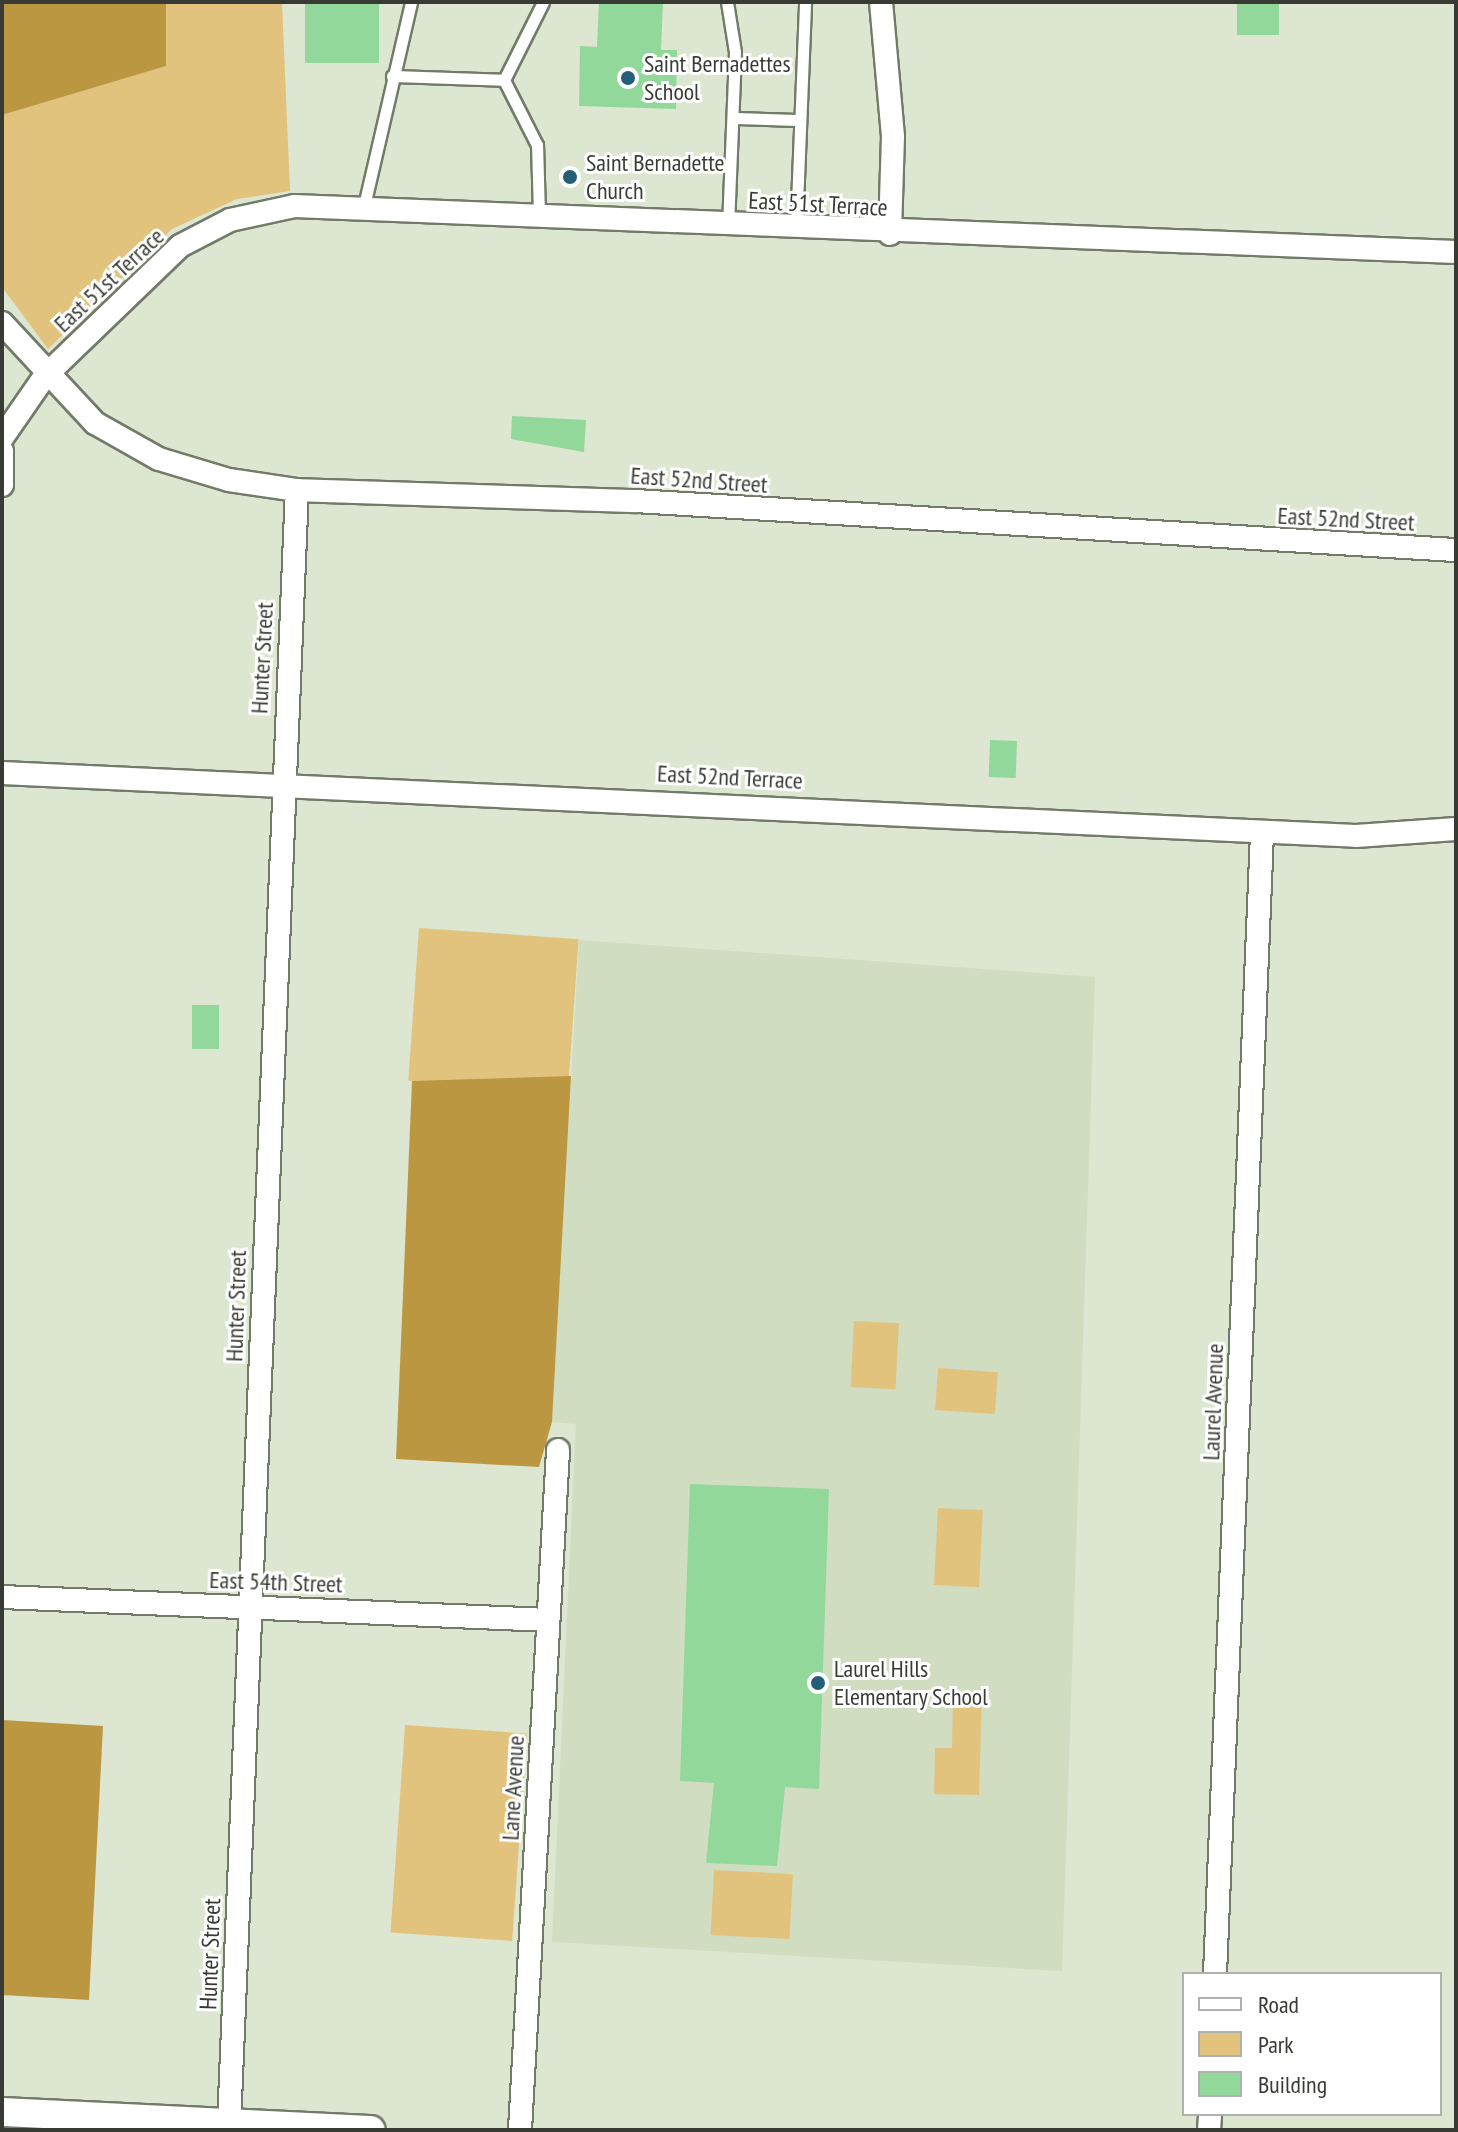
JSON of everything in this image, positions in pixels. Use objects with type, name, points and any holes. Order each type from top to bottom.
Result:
[{"type":"street","points":[[881,2],[893,136],[890,234]]},
{"type":"street","name":"East 51st Terrace","points":[[45,376],[180,246],[256,214],[364,206],[890,234],[1456,252]]},
{"type":"street","name":"East 52nd Street","points":[[2,323],[45,376],[95,423],[159,459],[297,490],[635,501],[1456,550]]},
{"type":"street","points":[[2,438],[45,376]]},
{"type":"street","points":[[2,451],[2,485]]},
{"type":"street","name":"Hunter Street","points":[[229,2125],[282,782],[297,490]]},
{"type":"street","name":"East 52nd Terrace","points":[[2,773],[282,782],[1262,832],[1456,829]]},
{"type":"street","name":"Laurel Avenue","points":[[1215,1972],[1262,832]]},
{"type":"street","name":"Lane Avenue","points":[[520,2130],[558,1450]]},
{"type":"street","name":"East 54th Street","points":[[2,1597],[548,1620]]},
{"type":"street","points":[[2,2112],[149,2125],[371,2130]]},
{"type":"lane","points":[[364,206],[411,2]]},
{"type":"lane","points":[[504,80],[543,2]]},
{"type":"lane","points":[[727,2],[735,118],[728,226]]},
{"type":"lane","points":[[795,229],[805,2]]},
{"type":"lane","points":[[392,76],[504,80]]},
{"type":"lane","points":[[504,80],[537,145],[539,215]]},
{"type":"lane","points":[[735,118],[798,120]]},
{"type":"shaded area","points":[[2,2],[166,2],[166,66],[2,115]]},
{"type":"shaded area","name":"Laurel Hills Elementary School","points":[[579,940],[1095,977],[1062,1971],[552,1942],[576,1424],[552,1422]]},
{"type":"shaded area","points":[[571,1076],[552,1422],[539,1467],[396,1459],[412,1081]]},
{"type":"shaded area","points":[[2,1720],[103,1726],[89,2000],[2,1995]]},
{"type":"green space","points":[[166,2],[282,2],[290,191],[237,199],[172,229],[48,349],[2,287],[2,115],[165,66]]},
{"type":"green space","points":[[419,928],[579,939],[568,1092],[408,1081]]},
{"type":"green space","points":[[854,1321],[899,1323],[895,1389],[851,1387]]},
{"type":"green space","points":[[938,1368],[998,1372],[995,1414],[935,1410]]},
{"type":"green space","points":[[938,1508],[983,1510],[979,1587],[934,1585]]},
{"type":"green space","points":[[953,1694],[982,1695],[979,1795],[934,1794],[935,1748],[952,1748]]},
{"type":"green space","points":[[405,1725],[527,1734],[512,1941],[390,1932]]},
{"type":"green space","points":[[714,1870],[793,1874],[789,1939],[711,1935]]},
{"type":"building","points":[[305,2],[379,2],[379,63],[305,63]]},
{"type":"building","name":"Saint Bernadettes School","points":[[599,2],[663,2],[661,50],[677,50],[676,109],[579,106],[580,46],[597,47]]},
{"type":"building","points":[[1237,2],[1279,2],[1279,35],[1237,35]]},
{"type":"building","points":[[512,416],[586,420],[584,452],[511,439]]},
{"type":"building","points":[[990,740],[1017,741],[1016,778],[989,777]]},
{"type":"building","points":[[192,1005],[219,1005],[219,1049],[192,1049]]},
{"type":"building","points":[[690,1484],[829,1489],[819,1789],[785,1787],[777,1866],[706,1863],[714,1783],[680,1781]]},
{"type":"place","name":"Saint Bernadettes School","points":[[628,78]]},
{"type":"place","name":"Saint Bernadette Church","points":[[570,177]]},
{"type":"place","name":"Laurel Hills Elementary School","points":[[818,1683]]}]
